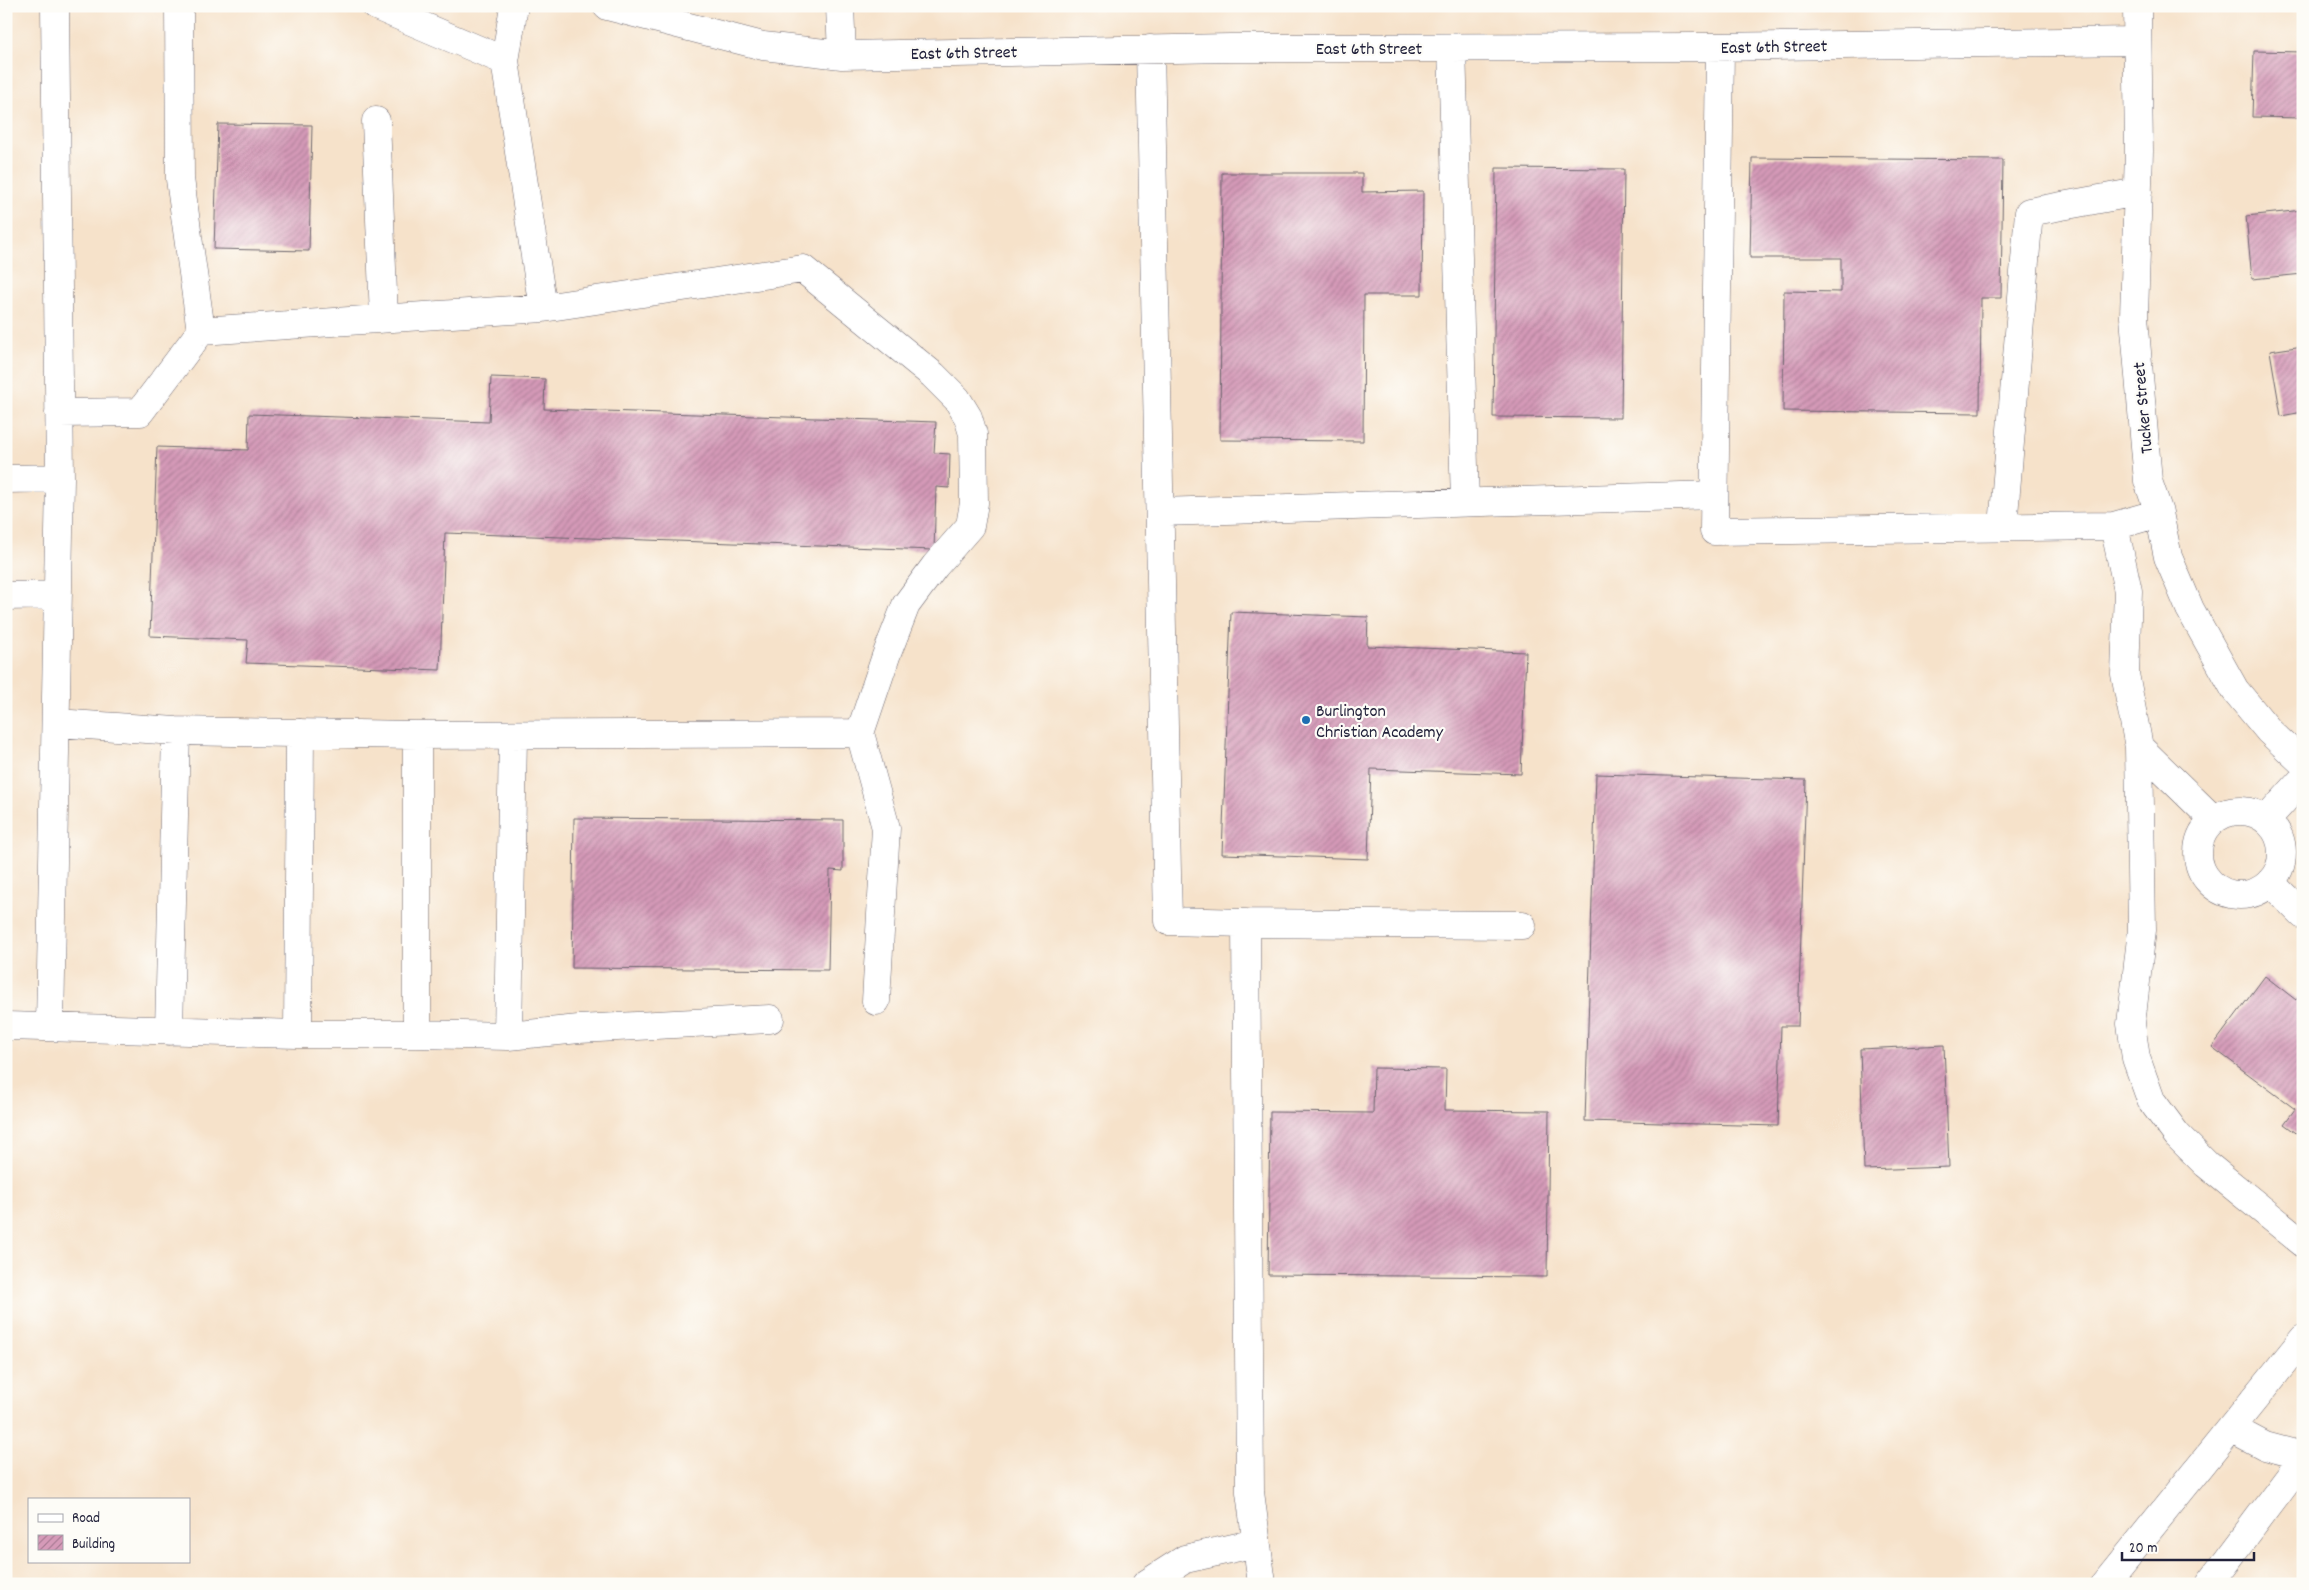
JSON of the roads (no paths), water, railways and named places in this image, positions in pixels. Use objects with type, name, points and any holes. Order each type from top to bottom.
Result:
[{"type":"street","points":[[50,1027],[60,478],[55,6]]},
{"type":"street","points":[[59,413],[140,412],[202,331],[180,178],[179,6]]},
{"type":"street","points":[[376,6],[505,61]]},
{"type":"street","points":[[514,6],[505,61],[543,308]]},
{"type":"street","name":"East 6th Street","points":[[607,6],[762,46],[842,54],[1150,49],[1720,47],[2137,40]]},
{"type":"street","points":[[840,6],[842,54]]},
{"type":"street","name":"Tucker Street","points":[[2137,6],[2138,192],[2134,317],[2148,482],[2159,513],[2168,557],[2190,609],[2230,682],[2269,731],[2303,763]]},
{"type":"street","points":[[1720,47],[1714,531],[2114,526],[2159,513]]},
{"type":"street","points":[[1452,48],[1465,502]]},
{"type":"street","points":[[1150,49],[1168,921],[1522,926]]},
{"type":"street","points":[[376,121],[384,318]]},
{"type":"street","points":[[2002,527],[2029,212],[2138,192]]},
{"type":"street","points":[[202,331],[543,308],[803,269],[932,375],[957,399],[968,417],[973,434],[974,504],[970,526],[935,566],[906,605],[886,656],[860,733],[886,828],[876,1000]]},
{"type":"street","points":[[6,479],[60,478]]},
{"type":"street","points":[[1160,512],[1714,495]]},
{"type":"street","points":[[2114,526],[2128,591],[2126,674],[2139,747],[2142,930],[2132,1024],[2136,1058],[2152,1100],[2177,1135],[2206,1164],[2303,1243]]},
{"type":"street","points":[[6,596],[58,595]]},
{"type":"street","points":[[56,723],[176,731],[417,736],[860,733]]},
{"type":"street","points":[[169,1031],[176,731]]},
{"type":"street","points":[[298,1034],[300,733]]},
{"type":"street","points":[[508,1036],[513,735]]},
{"type":"street","points":[[417,736],[417,1034]]},
{"type":"street","points":[[2139,747],[2214,820]]},
{"type":"street","points":[[2266,820],[2303,779]]},
{"type":"street","points":[[2240,810],[2254,813],[2266,820],[2276,830],[2281,843],[2282,857],[2278,870],[2270,882],[2260,890],[2246,894],[2232,894],[2220,890],[2209,882],[2201,870],[2198,857],[2198,843],[2204,831],[2214,820],[2226,813],[2240,810]]},
{"type":"street","points":[[2270,882],[2303,915]]},
{"type":"street","points":[[1246,922],[1250,1492],[1262,1584]]},
{"type":"street","points":[[6,1026],[298,1034],[508,1036],[579,1029],[770,1019]]},
{"type":"street","points":[[2105,1584],[2303,1339]]},
{"type":"street","points":[[2209,1584],[2303,1457],[2265,1446],[2231,1428]]},
{"type":"street","points":[[1146,1584],[1185,1559],[1256,1543]]},
{"type":"place","name":"Burlington Christian Academy","points":[[1306,720]]}]
